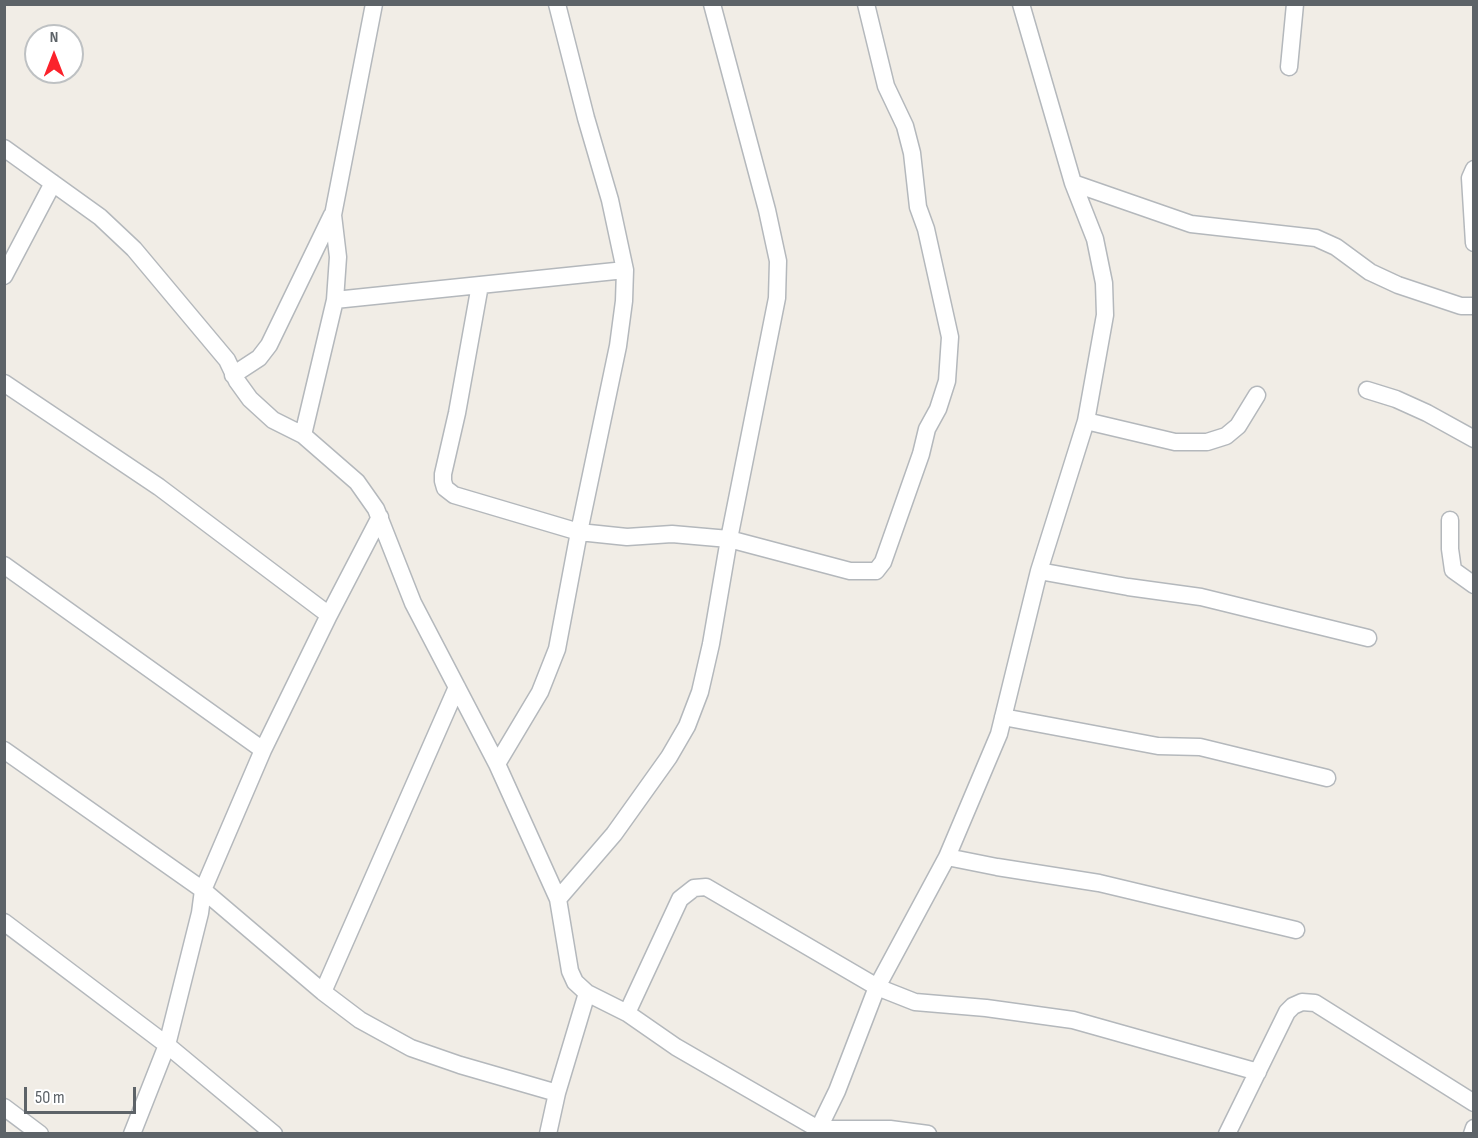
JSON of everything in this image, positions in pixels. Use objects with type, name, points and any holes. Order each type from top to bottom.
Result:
[{"type":"street","points":[[234,375],[259,358],[269,345],[333,214],[374,4]]},
{"type":"street","points":[[497,765],[540,692],[557,649],[618,346],[624,302],[625,270],[610,200],[557,4]]},
{"type":"street","points":[[558,899],[614,834],[669,757],[687,726],[700,692],[777,298],[778,261],[767,210],[712,4]]},
{"type":"street","points":[[480,285],[458,413],[442,481],[445,488],[454,495],[579,532],[627,537],[672,534],[729,539],[850,571],[876,571],[883,562],[921,454],[927,429],[938,409],[947,381],[950,337],[926,229],[918,207],[912,153],[905,126],[886,86],[866,4]]},
{"type":"street","points":[[817,1131],[837,1090],[877,987],[947,857],[999,734],[1039,571],[1086,421],[1105,315],[1104,283],[1095,239],[1073,183],[1021,4]]},
{"type":"street","points":[[1289,67],[1295,4]]},
{"type":"street","points":[[4,148],[100,217],[134,249],[227,360],[250,399],[273,420],[303,435],[357,482],[380,517],[414,603],[497,765],[558,899],[570,971],[575,982],[586,993],[627,1013],[676,1047],[817,1131],[890,1130],[928,1134]]},
{"type":"street","points":[[1473,169],[1470,178],[1473,243]]},
{"type":"street","points":[[4,276],[53,183]]},
{"type":"street","points":[[1073,183],[1191,224],[1316,238],[1336,247],[1370,272],[1398,285],[1461,306],[1473,306]]},
{"type":"street","points":[[303,435],[335,300],[338,257],[333,214]]},
{"type":"street","points":[[335,300],[625,270]]},
{"type":"street","points":[[4,382],[159,487],[329,615]]},
{"type":"street","points":[[1367,390],[1416,408],[1473,439]]},
{"type":"street","points":[[1086,421],[1175,442],[1207,442],[1226,436],[1238,426],[1257,395]]},
{"type":"street","points":[[132,1134],[167,1045],[200,913],[203,890],[263,750],[380,517]]},
{"type":"street","points":[[1450,520],[1453,570],[1473,585]]},
{"type":"street","points":[[4,565],[263,750]]},
{"type":"street","points":[[1039,571],[1201,597],[1368,638]]},
{"type":"street","points":[[323,992],[457,687]]},
{"type":"street","points":[[1003,717],[1158,746],[1200,747],[1327,778]]},
{"type":"street","points":[[4,750],[203,890],[323,992],[360,1020],[411,1048],[460,1065],[557,1093]]},
{"type":"street","points":[[947,857],[1100,883],[1296,930]]},
{"type":"street","points":[[627,1013],[680,899],[694,888],[706,887],[877,987],[915,1002],[986,1008],[1073,1020],[1258,1072]]},
{"type":"street","points":[[4,922],[167,1045],[272,1133]]},
{"type":"street","points":[[548,1134],[557,1093],[586,993]]},
{"type":"street","points":[[1234,1129],[1287,1012],[1302,1002],[1315,1003],[1473,1103]]},
{"type":"street","points":[[4,1107],[40,1134]]},
{"type":"street","points":[[1472,1134],[1473,1128]]}]
